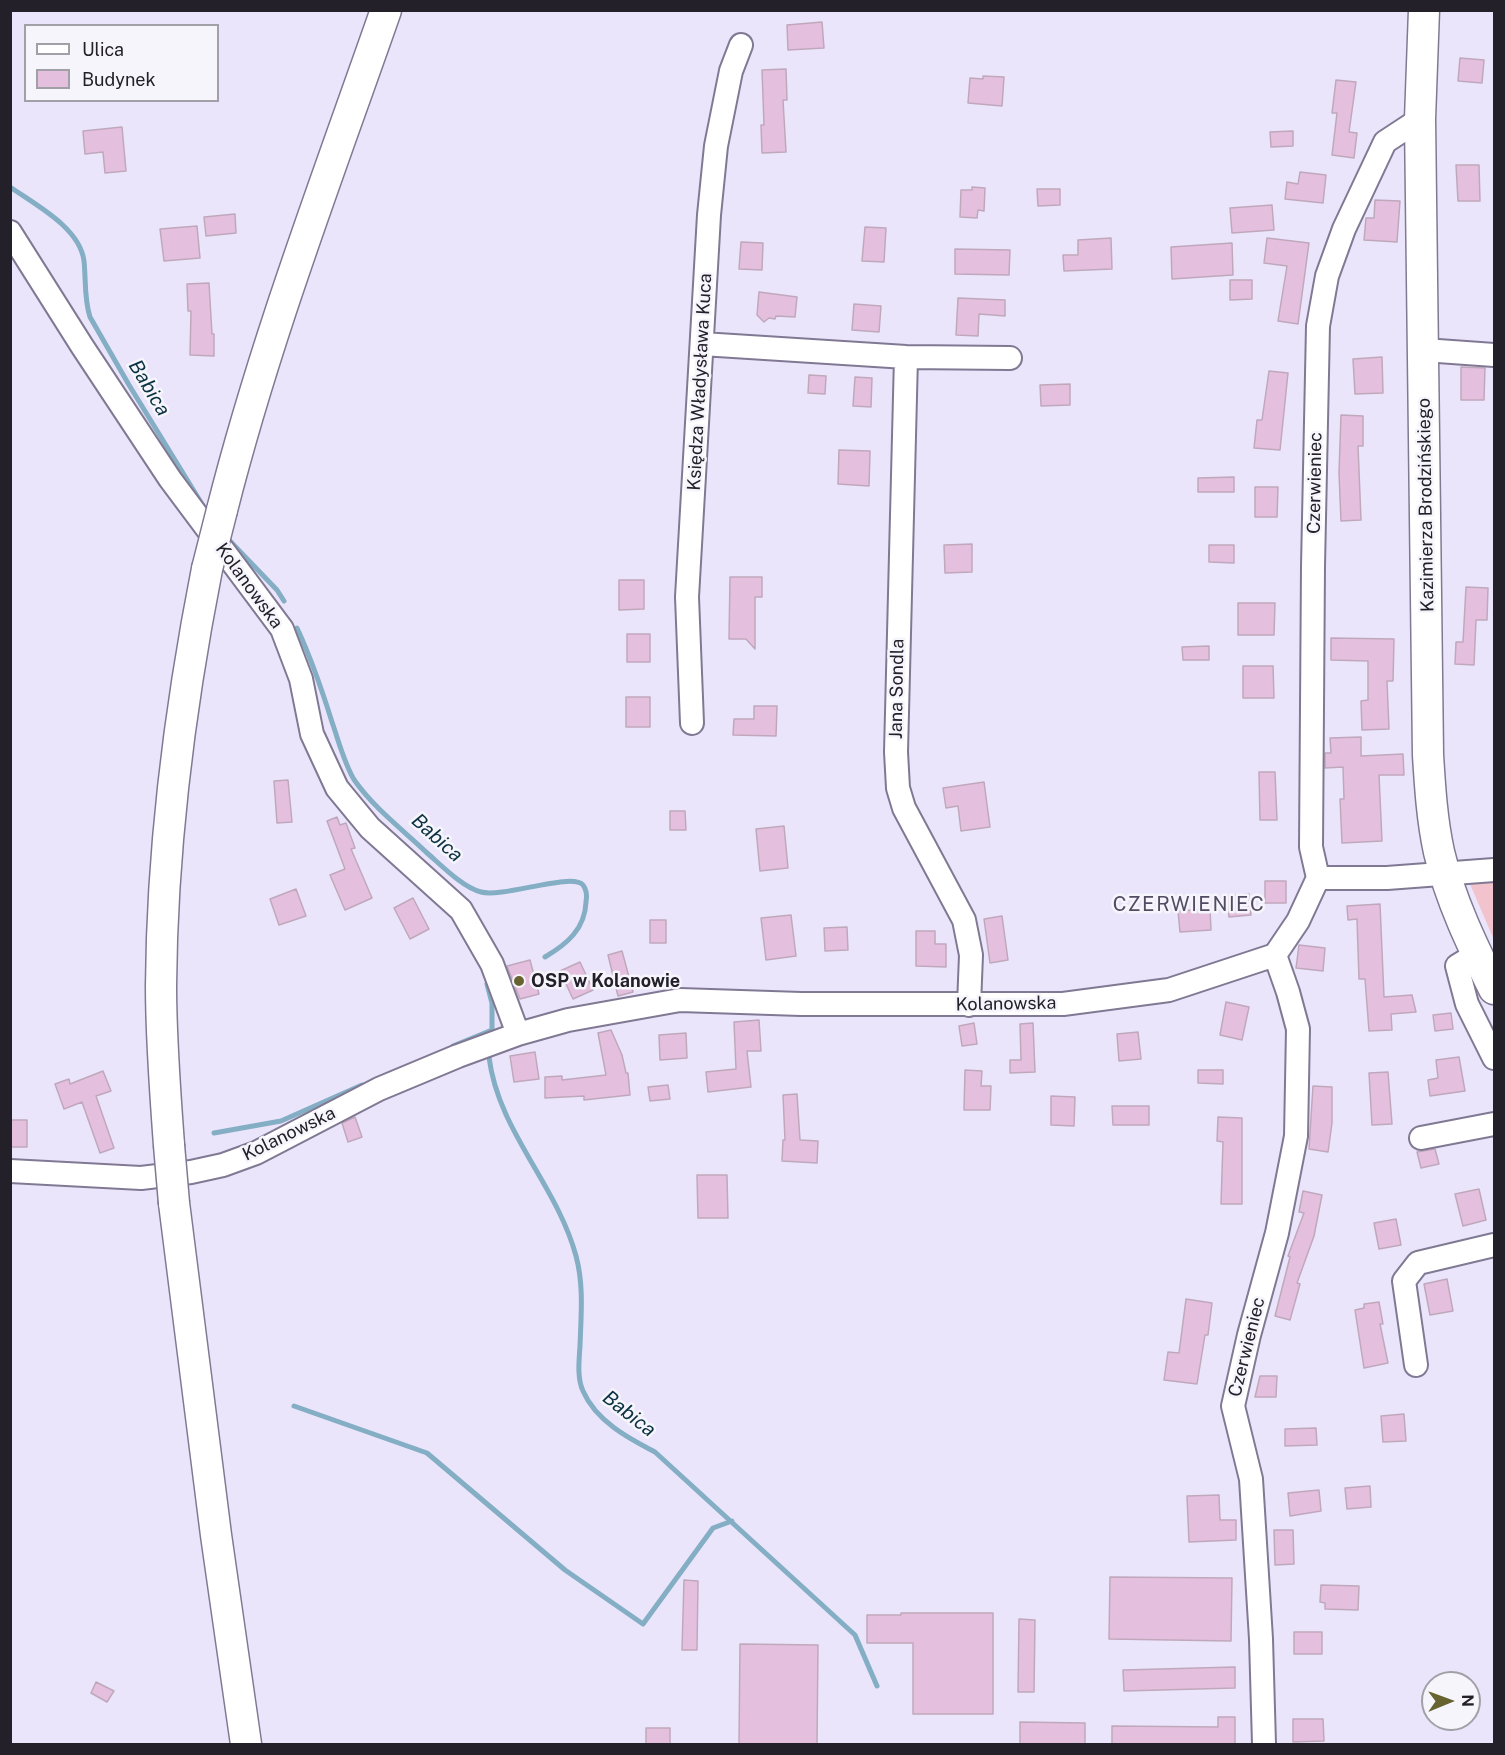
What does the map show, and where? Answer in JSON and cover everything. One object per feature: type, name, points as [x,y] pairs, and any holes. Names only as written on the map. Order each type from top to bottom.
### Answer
[{"type":"main road","points":[[246,1744],[216,1535],[174,1203],[169,1145],[161,986],[171,809],[191,651],[207,569],[242,432],[285,297],[386,10]]},
{"type":"main road","name":"Kazimierza Brodzińskiego","points":[[1424,10],[1420,119],[1428,755],[1431,802],[1439,852],[1460,915],[1494,989]]},
{"type":"street","name":"Księdza Władysława Kuca","points":[[692,723],[687,597],[709,215],[716,146],[731,72],[741,45]]},
{"type":"street","name":"Czerwieniec","points":[[1318,878],[1311,847],[1318,326],[1327,276],[1344,229],[1385,142],[1420,119]]},
{"type":"street","name":"Kolanowska","points":[[10,232],[170,479],[282,629],[301,679],[312,734],[337,788],[370,828],[461,910],[492,964],[518,1034]]},
{"type":"street","points":[[702,344],[906,357],[1010,358]]},
{"type":"street","points":[[1424,350],[1494,355]]},
{"type":"street","name":"Jana Sondla","points":[[906,357],[896,752],[898,788],[904,808],[964,920],[971,956],[969,1005]]},
{"type":"street","points":[[1275,955],[1298,921],[1318,878],[1387,878],[1494,870]]},
{"type":"street","points":[[1477,954],[1457,966],[1467,1004],[1494,1058]]},
{"type":"street","name":"Czerwieniec","points":[[1264,1744],[1261,1639],[1251,1479],[1233,1406],[1249,1335],[1277,1233],[1296,1136],[1298,1029],[1275,955]]},
{"type":"street","name":"Kolanowska","points":[[10,1171],[141,1178],[191,1172],[223,1165],[256,1153],[379,1089],[518,1034],[568,1020],[680,1000],[969,1005],[1063,1004],[1169,990],[1275,955]]},
{"type":"street","points":[[1421,1138],[1494,1124]]},
{"type":"street","points":[[1416,1365],[1404,1281],[1418,1263],[1494,1245]]},
{"type":"shaded area","points":[[1494,876],[1494,940],[1467,877]]},
{"type":"building","points":[[822,22],[824,48],[788,50],[787,25]]},
{"type":"building","points":[[1460,58],[1484,60],[1482,83],[1458,81]]},
{"type":"building","points":[[786,69],[787,100],[783,100],[786,152],[762,153],[761,125],[764,125],[762,70]]},
{"type":"building","points":[[983,76],[1004,77],[1002,106],[968,103],[970,78],[983,79]]},
{"type":"building","points":[[1336,80],[1356,82],[1349,132],[1357,133],[1354,158],[1332,155],[1337,113],[1332,113]]},
{"type":"building","points":[[122,127],[126,171],[105,173],[103,152],[85,154],[83,131]]},
{"type":"building","points":[[1293,131],[1293,146],[1271,147],[1270,132]]},
{"type":"building","points":[[1456,165],[1479,165],[1480,201],[1458,201]]},
{"type":"building","points":[[1300,172],[1326,175],[1323,203],[1285,199],[1287,182],[1298,184]]},
{"type":"building","points":[[972,187],[985,188],[984,211],[978,210],[977,218],[960,217],[961,190],[972,190]]},
{"type":"building","points":[[1037,189],[1060,189],[1060,205],[1038,206]]},
{"type":"building","points":[[1375,200],[1400,201],[1397,242],[1364,240],[1366,218],[1374,218]]},
{"type":"building","points":[[1272,205],[1274,230],[1232,233],[1230,208]]},
{"type":"building","points":[[235,214],[236,233],[206,236],[204,217]]},
{"type":"building","points":[[197,226],[200,258],[164,261],[160,229]]},
{"type":"building","points":[[865,227],[886,228],[884,262],[862,261]]},
{"type":"building","points":[[1111,238],[1112,269],[1064,271],[1063,255],[1078,255],[1078,240]]},
{"type":"building","points":[[1267,238],[1309,243],[1298,324],[1278,321],[1287,266],[1264,263]]},
{"type":"building","points":[[741,242],[763,243],[762,270],[739,269]]},
{"type":"building","points":[[1232,243],[1233,275],[1172,279],[1171,247]]},
{"type":"building","points":[[955,249],[1010,250],[1009,275],[955,274]]},
{"type":"building","points":[[1230,280],[1252,280],[1252,299],[1230,300]]},
{"type":"building","points":[[209,283],[214,356],[190,355],[191,311],[188,311],[187,284]]},
{"type":"building","points":[[759,292],[797,297],[795,317],[776,316],[775,319],[769,318],[764,322],[757,315]]},
{"type":"building","points":[[958,298],[1005,300],[1005,316],[979,314],[978,336],[956,335]]},
{"type":"building","points":[[854,304],[881,306],[879,332],[852,330]]},
{"type":"building","points":[[1382,357],[1383,393],[1355,394],[1353,359]]},
{"type":"building","points":[[1461,367],[1485,368],[1484,400],[1461,400]]},
{"type":"building","points":[[1269,371],[1288,373],[1280,450],[1254,448],[1257,420],[1262,420]]},
{"type":"building","points":[[809,375],[826,376],[825,394],[808,393]]},
{"type":"building","points":[[855,377],[872,378],[871,407],[853,406]]},
{"type":"building","points":[[1070,384],[1070,405],[1041,406],[1040,385]]},
{"type":"building","points":[[1341,415],[1363,416],[1363,446],[1358,446],[1361,520],[1341,521],[1339,473]]},
{"type":"building","points":[[839,450],[870,451],[869,486],[838,484]]},
{"type":"building","points":[[1234,477],[1234,492],[1198,492],[1198,478]]},
{"type":"building","points":[[1255,487],[1278,487],[1277,517],[1255,517]]},
{"type":"building","points":[[972,544],[972,572],[945,573],[944,545]]},
{"type":"building","points":[[1209,545],[1234,545],[1234,563],[1209,562]]},
{"type":"building","points":[[730,577],[762,577],[762,597],[755,597],[755,649],[746,639],[729,639]]},
{"type":"building","points":[[619,580],[644,580],[644,609],[619,610]]},
{"type":"building","points":[[1466,587],[1488,588],[1487,620],[1476,620],[1474,665],[1455,664],[1456,642],[1463,642]]},
{"type":"building","points":[[1238,603],[1275,603],[1274,635],[1238,635]]},
{"type":"building","points":[[627,634],[650,634],[650,662],[627,662]]},
{"type":"building","points":[[1331,638],[1394,639],[1393,681],[1387,681],[1389,729],[1362,730],[1361,701],[1368,700],[1368,661],[1331,660]]},
{"type":"building","points":[[1209,646],[1209,660],[1183,660],[1182,647]]},
{"type":"building","points":[[1243,666],[1273,666],[1274,698],[1243,698]]},
{"type":"building","points":[[626,697],[650,697],[650,727],[626,727]]},
{"type":"building","points":[[754,706],[777,706],[776,736],[733,735],[734,719],[754,719]]},
{"type":"building","points":[[1361,737],[1361,756],[1403,754],[1404,775],[1379,775],[1382,841],[1342,843],[1340,799],[1344,799],[1343,767],[1325,768],[1325,753],[1331,753],[1330,738]]},
{"type":"building","points":[[1259,772],[1275,772],[1277,820],[1260,820]]},
{"type":"building","points":[[288,780],[292,822],[277,823],[274,781]]},
{"type":"building","points":[[984,782],[990,827],[961,831],[958,806],[946,808],[943,788]]},
{"type":"building","points":[[670,811],[685,811],[686,830],[670,830]]},
{"type":"building","points":[[337,817],[340,825],[346,823],[355,848],[351,849],[372,898],[345,910],[330,875],[345,869],[327,821]]},
{"type":"building","points":[[784,826],[788,868],[760,871],[756,829]]},
{"type":"building","points":[[1265,881],[1286,881],[1286,903],[1265,903]]},
{"type":"building","points":[[296,889],[306,916],[279,925],[270,899]]},
{"type":"building","points":[[1249,894],[1251,915],[1229,917],[1227,896]]},
{"type":"building","points":[[413,898],[429,929],[410,939],[394,908]]},
{"type":"building","points":[[1380,904],[1384,997],[1412,995],[1416,1012],[1391,1014],[1392,1030],[1369,1031],[1365,979],[1359,979],[1357,919],[1348,920],[1347,906]]},
{"type":"building","points":[[1210,909],[1211,930],[1180,932],[1178,911]]},
{"type":"building","points":[[791,915],[796,956],[766,960],[761,918]]},
{"type":"building","points":[[1002,916],[1008,960],[990,963],[984,919]]},
{"type":"building","points":[[650,920],[666,920],[666,943],[650,943]]},
{"type":"building","points":[[847,927],[848,950],[825,951],[824,928]]},
{"type":"building","points":[[916,931],[935,931],[935,944],[946,944],[946,967],[916,966]]},
{"type":"building","points":[[1299,945],[1325,948],[1323,971],[1296,968]]},
{"type":"building","points":[[622,951],[633,992],[618,996],[608,955]]},
{"type":"building","name":"OSP w Kolanowie","points":[[530,960],[539,994],[520,999],[507,966]]},
{"type":"building","points":[[580,962],[593,990],[573,999],[560,971]]},
{"type":"building","points":[[1226,1002],[1249,1007],[1242,1040],[1220,1035]]},
{"type":"building","points":[[1451,1013],[1453,1029],[1435,1031],[1433,1015]]},
{"type":"building","points":[[759,1020],[761,1051],[747,1051],[751,1087],[708,1092],[706,1072],[736,1069],[734,1022]]},
{"type":"building","points":[[974,1023],[977,1044],[962,1046],[959,1026]]},
{"type":"building","points":[[1033,1023],[1035,1072],[1010,1073],[1010,1060],[1021,1060],[1020,1024]]},
{"type":"building","points":[[611,1030],[622,1055],[626,1073],[628,1073],[630,1095],[584,1100],[584,1096],[545,1098],[545,1077],[562,1076],[562,1080],[606,1075],[598,1033]]},
{"type":"building","points":[[1138,1032],[1141,1059],[1119,1061],[1117,1034]]},
{"type":"building","points":[[686,1033],[687,1058],[660,1060],[659,1035]]},
{"type":"building","points":[[535,1052],[539,1079],[514,1082],[510,1056]]},
{"type":"building","points":[[1459,1057],[1465,1091],[1430,1096],[1428,1080],[1438,1078],[1436,1060]]},
{"type":"building","points":[[965,1070],[982,1071],[981,1086],[991,1086],[990,1110],[964,1110]]},
{"type":"building","points":[[1198,1070],[1223,1070],[1223,1084],[1198,1083]]},
{"type":"building","points":[[103,1071],[111,1091],[96,1096],[114,1148],[100,1153],[82,1102],[64,1109],[55,1084],[69,1079],[70,1084]]},
{"type":"building","points":[[1388,1072],[1392,1124],[1372,1125],[1369,1073]]},
{"type":"building","points":[[668,1085],[670,1099],[650,1101],[648,1087]]},
{"type":"building","points":[[1313,1086],[1332,1087],[1332,1123],[1328,1152],[1309,1149]]},
{"type":"building","points":[[797,1094],[800,1140],[818,1141],[817,1163],[782,1161],[783,1140],[785,1140],[783,1095]]},
{"type":"building","points":[[1051,1096],[1075,1097],[1074,1126],[1051,1125]]},
{"type":"building","points":[[1112,1106],[1149,1106],[1149,1125],[1113,1125]]},
{"type":"building","points":[[355,1117],[362,1137],[348,1142],[342,1123]]},
{"type":"building","points":[[1218,1117],[1242,1118],[1242,1204],[1221,1204],[1223,1142],[1217,1141]]},
{"type":"building","points":[[10,1120],[27,1120],[27,1147],[10,1147]]},
{"type":"building","points":[[1435,1149],[1439,1164],[1421,1168],[1417,1152]]},
{"type":"building","points":[[697,1175],[727,1175],[728,1218],[698,1218]]},
{"type":"building","points":[[1479,1189],[1486,1220],[1463,1226],[1455,1194]]},
{"type":"building","points":[[1303,1191],[1322,1195],[1314,1236],[1297,1283],[1300,1284],[1290,1320],[1275,1316],[1290,1257],[1288,1256],[1304,1213],[1299,1212]]},
{"type":"building","points":[[1396,1219],[1401,1245],[1379,1249],[1374,1223]]},
{"type":"building","points":[[1447,1279],[1453,1311],[1430,1315],[1424,1284]]},
{"type":"building","points":[[1186,1299],[1212,1303],[1208,1335],[1205,1335],[1197,1384],[1164,1380],[1168,1352],[1179,1353]]},
{"type":"building","points":[[1379,1302],[1383,1324],[1380,1324],[1388,1363],[1364,1368],[1355,1310],[1364,1308],[1364,1304]]},
{"type":"building","points":[[1260,1376],[1277,1376],[1276,1397],[1255,1397]]},
{"type":"building","points":[[1404,1414],[1406,1441],[1383,1442],[1381,1416]]},
{"type":"building","points":[[1316,1428],[1317,1445],[1285,1446],[1285,1429]]},
{"type":"building","points":[[1370,1486],[1371,1507],[1347,1509],[1345,1488]]},
{"type":"building","points":[[1319,1490],[1321,1511],[1290,1516],[1288,1493]]},
{"type":"building","points":[[1219,1495],[1220,1520],[1236,1520],[1236,1540],[1189,1542],[1187,1496]]},
{"type":"building","points":[[1274,1530],[1293,1530],[1294,1564],[1275,1565]]},
{"type":"building","points":[[1110,1577],[1232,1578],[1231,1641],[1109,1639]]},
{"type":"building","points":[[684,1580],[698,1581],[697,1650],[682,1650]]},
{"type":"building","points":[[1321,1585],[1359,1586],[1358,1610],[1325,1609],[1325,1603],[1320,1602]]},
{"type":"building","points":[[901,1613],[993,1613],[993,1714],[913,1714],[913,1643],[867,1643],[867,1615],[901,1615]]},
{"type":"building","points":[[1019,1619],[1035,1620],[1034,1692],[1018,1692]]},
{"type":"building","points":[[1294,1632],[1322,1632],[1322,1654],[1294,1654]]},
{"type":"building","points":[[740,1644],[818,1645],[817,1744],[739,1744]]},
{"type":"building","points":[[1235,1667],[1235,1688],[1124,1691],[1123,1670]]},
{"type":"building","points":[[96,1682],[114,1691],[107,1702],[91,1693]]},
{"type":"building","points":[[1218,1717],[1235,1717],[1235,1744],[1112,1744],[1112,1726],[1218,1727]]},
{"type":"building","points":[[1293,1719],[1323,1719],[1324,1741],[1293,1742]]},
{"type":"building","points":[[1020,1722],[1085,1723],[1085,1744],[1020,1744]]},
{"type":"building","points":[[646,1728],[670,1728],[670,1744],[646,1744]]},
{"type":"waterway","name":"Babica","points":[[10,187],[55,218],[66,228],[81,249],[90,317],[205,509]]},
{"type":"waterway","name":"Babica","points":[[227,538],[277,590],[284,601]]},
{"type":"waterway","name":"Babica","points":[[297,628],[316,674],[351,775],[371,800],[426,852],[459,881],[481,892],[505,892],[566,881],[583,885],[586,891],[585,912],[578,928],[561,947],[545,957]]},
{"type":"waterway","name":"Babica","points":[[453,1046],[492,1030],[492,1003],[487,984]]},
{"type":"waterway","name":"Babica","points":[[489,1057],[504,1109],[515,1134],[556,1205],[576,1256],[581,1301],[579,1375],[581,1386],[589,1402],[614,1428],[655,1452],[855,1635],[877,1686]]},
{"type":"waterway","points":[[214,1133],[281,1121],[362,1085]]},
{"type":"waterway","points":[[294,1406],[427,1453],[565,1570],[643,1624],[713,1528],[732,1521]]},
{"type":"place","name":"OSP w Kolanowie","points":[[519,981]]},
{"type":"district","name":"CZERWIENIEC","points":[[1189,905]]}]
